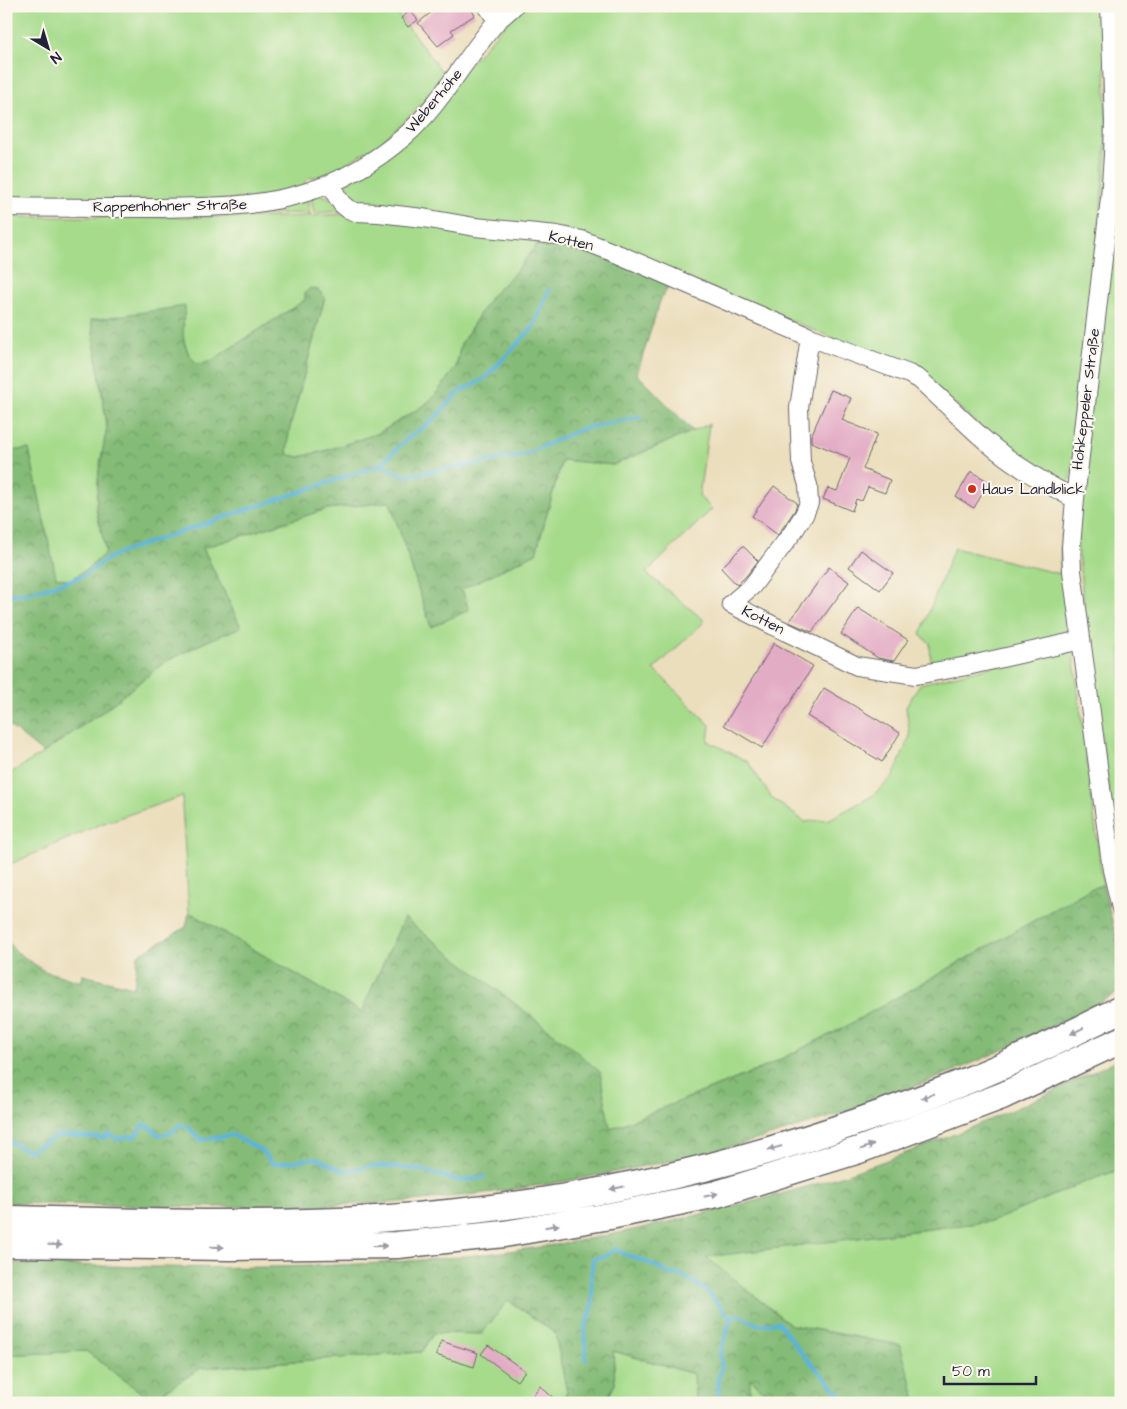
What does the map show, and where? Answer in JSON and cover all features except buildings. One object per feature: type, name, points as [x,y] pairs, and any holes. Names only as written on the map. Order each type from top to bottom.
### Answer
[{"type":"highway","points":[[6,1219],[190,1223],[322,1222],[435,1214],[499,1207],[577,1195],[709,1167],[800,1141],[871,1117],[965,1082],[1036,1051],[1121,1009]]},
{"type":"highway","points":[[6,1244],[230,1247],[397,1245],[504,1234],[610,1216],[717,1194],[859,1150],[1002,1096],[1121,1040]]},
{"type":"street","points":[[487,6],[498,21]]},
{"type":"street","name":"Weberhöhe","points":[[331,183],[381,155],[424,117],[498,21],[514,6]]},
{"type":"street","name":"Hohkeppeler Straße","points":[[1110,6],[1114,122],[1110,198],[1071,548],[1072,571],[1112,870],[1120,905]]},
{"type":"street","name":"Kotten","points":[[331,183],[342,204],[356,212],[397,215],[582,240],[810,337],[894,368],[919,379],[980,436],[1019,467],[1049,486],[1075,499]]},
{"type":"street","name":"Rappenhohner Straße","points":[[6,207],[153,208],[229,206],[255,204],[286,198],[331,183]]},
{"type":"street","name":"Kotten","points":[[810,337],[800,408],[801,462],[808,485],[809,502],[804,515],[793,532],[752,586],[731,604],[857,666],[916,675],[967,666],[1081,640]]},
{"type":"green space","points":[[6,6],[392,6],[443,73],[424,101],[380,143],[334,171],[309,178],[305,182],[305,187],[253,199],[6,201]]},
{"type":"green space","points":[[521,6],[1104,6],[1107,156],[1071,479],[1066,484],[1015,458],[923,375],[619,250],[381,209],[355,203],[345,196],[346,184],[476,57]]},
{"type":"green space","points":[[1115,6],[1121,6],[1121,862],[1119,862],[1088,643],[1077,543]]},
{"type":"green space","points":[[319,195],[329,198],[340,211],[314,213],[311,197]]},
{"type":"green space","points":[[307,198],[310,213],[203,215]]},
{"type":"green space","points":[[347,214],[538,238],[536,246],[513,275],[491,296],[461,344],[456,367],[433,398],[379,433],[328,450],[299,457],[287,455],[289,431],[325,297],[305,300],[211,361],[197,364],[190,357],[182,336],[185,307],[91,320],[107,427],[99,471],[96,508],[106,553],[89,568],[70,580],[56,578],[29,450],[6,451],[6,217],[285,217]]},
{"type":"green space","points":[[538,238],[576,245],[665,279],[669,286],[660,301],[637,374],[693,431],[613,465],[562,460],[536,553],[462,589],[469,610],[431,627],[390,502],[327,509],[203,548],[241,627],[207,641],[165,662],[102,712],[43,753],[6,723],[6,451],[29,449],[56,577],[70,580],[89,568],[106,552],[96,508],[99,471],[107,427],[91,320],[185,306],[183,337],[187,351],[197,364],[211,361],[305,300],[305,293],[310,288],[318,290],[325,297],[289,431],[287,454],[299,457],[328,450],[379,433],[433,398],[456,367],[461,344],[491,296],[513,275],[536,246]]},
{"type":"green space","points":[[709,424],[699,496],[712,509],[646,573],[705,621],[654,669],[710,725],[708,741],[748,762],[772,798],[805,822],[830,819],[872,796],[893,777],[910,736],[906,707],[920,684],[1067,648],[1073,652],[1103,885],[1090,889],[841,1029],[763,1068],[610,1129],[405,918],[361,1012],[189,912],[183,796],[101,824],[6,866],[6,776],[102,712],[165,662],[207,641],[241,627],[203,548],[327,509],[390,501],[431,627],[462,589],[536,553],[562,460],[613,465]]},
{"type":"green space","points":[[1066,513],[1073,629],[1071,632],[1069,631],[1020,649],[931,664],[930,643],[920,635],[954,548],[1060,574],[1061,541]]},
{"type":"green space","points":[[1103,885],[1121,958],[1121,991],[1070,1018],[966,1066],[860,1107],[751,1141],[696,1156],[554,1183],[404,1202],[223,1207],[6,1203],[6,940],[17,952],[44,971],[82,982],[82,975],[134,987],[138,955],[186,927],[189,912],[361,1012],[404,918],[571,1047],[600,1072],[610,1129],[763,1068],[841,1029],[1090,889]]},
{"type":"green space","points":[[1121,1058],[1121,1169],[1085,1182],[993,1221],[706,1257],[791,1325],[900,1345],[917,1403],[777,1403],[750,1378],[750,1403],[695,1403],[694,1374],[613,1351],[615,1384],[605,1403],[563,1403],[567,1392],[555,1333],[508,1300],[482,1334],[434,1333],[421,1352],[201,1368],[151,1400],[86,1351],[6,1355],[6,1263],[130,1267],[316,1266],[440,1258],[528,1249],[579,1241],[744,1204],[856,1171],[990,1119],[1056,1090]]},
{"type":"green space","points":[[1121,1169],[1121,1403],[917,1403],[899,1345],[791,1325],[705,1257],[993,1221],[1085,1182]]},
{"type":"green space","points":[[508,1300],[555,1333],[567,1392],[563,1403],[6,1403],[6,1355],[86,1351],[151,1400],[201,1368],[421,1352],[434,1333],[482,1334]]},
{"type":"green space","points":[[613,1351],[695,1374],[695,1403],[605,1403],[615,1384]]},
{"type":"green space","points":[[749,1377],[777,1403],[750,1403]]},
{"type":"waterway","points":[[380,465],[408,438],[433,420],[459,392],[484,379],[534,326],[549,290]]},
{"type":"waterway","points":[[6,597],[12,594],[29,593],[83,576],[105,560],[124,551],[380,465],[404,476],[524,455],[581,429],[640,417]]},
{"type":"waterway","points":[[6,1140],[29,1151],[59,1135],[104,1138],[109,1134],[119,1140],[128,1136],[135,1137],[143,1125],[149,1126],[158,1135],[171,1133],[179,1125],[188,1127],[201,1140],[233,1135],[261,1150],[273,1164],[317,1158],[344,1171],[373,1166],[389,1166],[421,1170],[460,1181],[484,1177]]},
{"type":"waterway","points":[[586,1360],[585,1327],[593,1301],[591,1276],[593,1259],[606,1256],[615,1249],[654,1265],[667,1273],[683,1276],[707,1291],[731,1319],[738,1315],[759,1325],[778,1322],[799,1350],[840,1394],[842,1403]]},
{"type":"waterway","points":[[719,1403],[718,1379],[722,1368],[720,1354],[731,1319]]},
{"type":"place","name":"Haus Landblick","points":[[972,489]]}]
